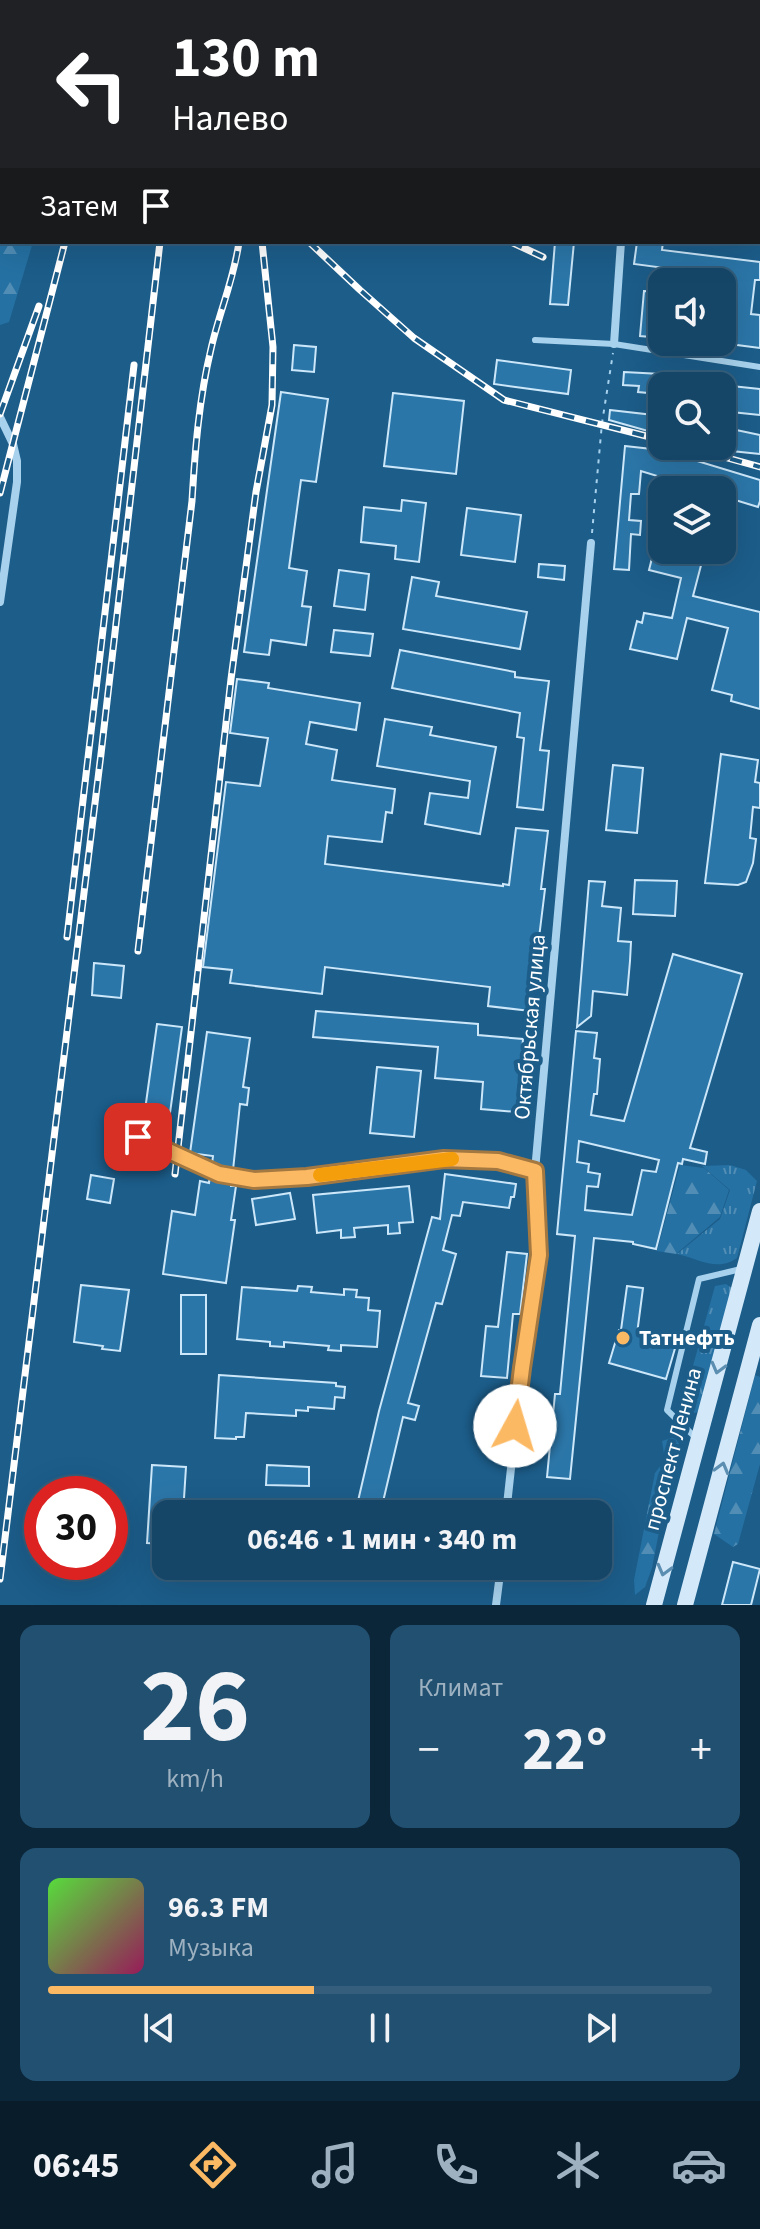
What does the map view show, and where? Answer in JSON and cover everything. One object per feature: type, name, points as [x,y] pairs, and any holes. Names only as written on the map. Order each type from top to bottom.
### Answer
[{"type":"main road","name":"проспект Ленина","points":[[654,1605],[760,1211]]},
{"type":"main road","points":[[685,1605],[754,1369],[760,1325]]},
{"type":"street","points":[[614,344],[621,244]]},
{"type":"street","points":[[0,417],[13,444],[17,482],[0,602]]},
{"type":"street","name":"Октябрьская улица","points":[[508,1500],[522,1368],[539,1255],[535,1171],[591,543]]},
{"type":"street","points":[[496,1605],[499,1580]]},
{"type":"lane","points":[[535,340],[614,344],[760,367]]},
{"type":"lane","points":[[138,1137],[219,1174],[254,1180],[307,1177],[444,1159],[498,1161],[535,1171]]},
{"type":"lane","points":[[698,1440],[667,1410],[699,1279],[745,1268]]},
{"type":"path","points":[[591,543],[602,423],[614,344]]},
{"type":"green space","points":[[0,244],[32,244],[9,322],[0,325]]},
{"type":"green space","points":[[680,1165],[704,1168],[729,1190],[720,1217],[676,1254],[657,1251]]},
{"type":"green space","points":[[730,1165],[746,1170],[757,1181],[737,1258],[715,1264],[677,1254],[720,1219],[730,1190],[702,1166]]},
{"type":"green space","points":[[726,1284],[733,1289],[702,1409],[695,1413],[686,1410],[683,1402],[715,1286]]},
{"type":"green space","points":[[755,1375],[760,1377],[760,1464],[738,1544],[733,1547],[714,1534]]},
{"type":"green space","points":[[677,1436],[681,1452],[662,1516],[652,1568],[645,1587],[635,1595],[634,1580],[655,1473],[665,1460],[662,1441]]},
{"type":"building","points":[[555,244],[574,244],[568,305],[550,304]]},
{"type":"building","points":[[637,244],[663,244],[662,250],[760,262],[760,280],[755,280],[751,314],[760,315],[760,348],[736,345],[736,268],[664,268],[634,264]]},
{"type":"building","points":[[644,291],[648,291],[648,337],[640,336]]},
{"type":"building","points":[[294,345],[316,347],[314,372],[292,370]]},
{"type":"building","points":[[497,360],[571,370],[568,394],[494,384]]},
{"type":"building","points":[[624,372],[648,373],[648,393],[638,392],[639,386],[623,385]]},
{"type":"building","points":[[736,386],[760,389],[760,415],[736,412]]},
{"type":"building","points":[[281,392],[328,399],[316,482],[301,480],[289,568],[307,571],[302,606],[311,607],[306,645],[271,640],[269,655],[244,652]]},
{"type":"building","points":[[393,393],[464,401],[456,474],[384,466]]},
{"type":"building","points":[[610,410],[648,414],[648,431],[609,420]]},
{"type":"building","points":[[736,430],[760,435],[760,454],[736,451]]},
{"type":"building","points":[[625,446],[648,449],[648,460],[694,460],[760,480],[758,507],[736,500],[736,476],[657,476],[641,471],[639,494],[631,494],[629,520],[641,521],[640,535],[631,534],[629,570],[614,569]]},
{"type":"building","points":[[402,500],[426,503],[419,562],[395,559],[396,546],[361,542],[364,507],[401,511]]},
{"type":"building","points":[[467,508],[521,515],[515,562],[461,555]]},
{"type":"building","points":[[539,564],[565,566],[564,580],[538,577]]},
{"type":"building","points":[[650,564],[701,564],[693,596],[760,612],[760,709],[731,701],[732,695],[712,690],[728,628],[687,618],[677,659],[630,649],[637,621],[642,623],[644,613],[672,618],[681,578],[649,570]]},
{"type":"building","points":[[339,570],[369,574],[365,610],[334,606]]},
{"type":"building","points":[[412,577],[439,582],[436,596],[527,612],[520,649],[403,629]]},
{"type":"building","points":[[334,630],[373,634],[370,656],[331,652]]},
{"type":"building","points":[[400,650],[515,672],[515,677],[549,681],[540,750],[549,751],[543,810],[517,807],[524,738],[517,737],[520,713],[392,688]]},
{"type":"building","points":[[237,679],[269,683],[268,688],[360,703],[356,730],[310,722],[306,744],[337,750],[332,780],[395,789],[392,813],[386,812],[382,842],[328,836],[325,864],[503,886],[509,885],[516,828],[548,831],[541,889],[545,889],[530,1011],[488,1006],[490,987],[325,967],[322,994],[230,983],[232,970],[203,967],[226,782],[260,786],[268,738],[230,733]]},
{"type":"building","points":[[385,719],[432,727],[430,735],[496,747],[480,834],[425,824],[430,793],[468,798],[470,781],[377,766]]},
{"type":"building","points":[[721,754],[758,760],[755,782],[760,783],[760,808],[753,807],[750,838],[756,839],[753,863],[746,882],[738,885],[705,883]]},
{"type":"building","points":[[613,765],[643,768],[637,833],[606,830]]},
{"type":"building","points":[[635,880],[677,881],[675,916],[633,914]]},
{"type":"building","points":[[589,881],[605,882],[602,906],[621,908],[618,941],[631,942],[630,961],[627,995],[593,991],[591,1016],[577,1027]]},
{"type":"building","points":[[673,954],[742,974],[690,1148],[707,1152],[705,1164],[683,1159],[682,1164],[678,1163],[656,1249],[633,1242],[594,1238],[570,1479],[547,1477],[555,1394],[560,1394],[575,1236],[557,1234],[576,1031],[597,1033],[594,1058],[600,1059],[597,1094],[594,1094],[591,1115],[624,1121]],"holes":[[[579,1141],[659,1160],[656,1172],[642,1170],[632,1215],[585,1210],[587,1186],[598,1187],[600,1174],[588,1172],[589,1164],[577,1162]]]},
{"type":"building","points":[[94,963],[124,966],[121,998],[92,995]]},
{"type":"building","points":[[316,1011],[478,1024],[478,1035],[523,1039],[517,1112],[481,1109],[483,1082],[435,1078],[438,1047],[313,1037]]},
{"type":"building","points":[[157,1024],[182,1027],[170,1113],[145,1110]]},
{"type":"building","points":[[207,1032],[250,1038],[243,1087],[249,1088],[247,1105],[240,1104],[233,1170],[212,1164],[213,1156],[190,1153]]},
{"type":"building","points":[[377,1067],[421,1071],[414,1137],[370,1133]]},
{"type":"building","points":[[445,1174],[516,1184],[509,1208],[463,1202],[460,1216],[452,1215],[443,1250],[456,1254],[442,1304],[436,1303],[408,1403],[419,1406],[415,1420],[403,1417],[383,1500],[358,1500],[432,1217],[440,1219]]},
{"type":"building","points":[[91,1175],[114,1179],[110,1203],[87,1199]]},
{"type":"building","points":[[210,1176],[236,1186],[231,1220],[235,1220],[226,1283],[163,1274],[172,1211],[195,1215],[200,1181],[209,1183]]},
{"type":"building","points":[[409,1186],[413,1222],[399,1223],[400,1233],[388,1234],[388,1225],[354,1228],[355,1237],[341,1238],[341,1230],[317,1233],[313,1195]]},
{"type":"building","points":[[290,1193],[295,1219],[256,1225],[252,1199]]},
{"type":"building","points":[[507,1252],[527,1254],[520,1314],[513,1314],[507,1378],[481,1376],[486,1326],[498,1327]]},
{"type":"building","points":[[81,1285],[129,1290],[120,1351],[74,1342]]},
{"type":"building","points":[[298,1286],[312,1287],[311,1292],[344,1295],[344,1289],[357,1290],[356,1297],[369,1298],[368,1310],[380,1311],[377,1347],[341,1345],[341,1351],[328,1350],[329,1346],[284,1342],[284,1347],[270,1346],[270,1342],[237,1339],[242,1287],[297,1291]]},
{"type":"building","points":[[627,1286],[643,1288],[637,1334],[676,1345],[666,1379],[609,1363],[621,1330]]},
{"type":"building","points":[[181,1295],[206,1295],[206,1354],[181,1354]]},
{"type":"building","points":[[219,1375],[336,1383],[336,1386],[345,1387],[344,1398],[335,1397],[334,1409],[308,1407],[308,1411],[296,1410],[296,1416],[246,1413],[244,1437],[215,1438]]},
{"type":"building","points":[[152,1465],[186,1467],[184,1500],[152,1500],[152,1543],[147,1543]]},
{"type":"building","points":[[267,1465],[309,1467],[309,1486],[266,1485]]},
{"type":"building","points":[[733,1562],[760,1569],[751,1605],[722,1605]]},
{"type":"railway","points":[[0,493],[64,244]]},
{"type":"railway","points":[[0,1579],[160,244]]},
{"type":"railway","points":[[138,951],[201,406],[211,349],[239,244]]},
{"type":"railway","points":[[175,1174],[231,679],[256,492],[272,405],[273,347],[262,244]]},
{"type":"railway","points":[[311,244],[414,338],[504,400],[648,436]]},
{"type":"railway","points":[[515,244],[543,257]]},
{"type":"railway","points":[[0,414],[39,306]]},
{"type":"railway","points":[[67,937],[134,365]]},
{"type":"railway","points":[[735,460],[760,467]]},
{"type":"slow traffic","points":[[320,1175],[452,1159]]},
{"type":"place","name":"Татнефть","points":[[623,1338]]},
{"type":"route","points":[[138,1137],[219,1174],[254,1180],[307,1177],[444,1159],[498,1161],[535,1171],[539,1255],[515,1426]]}]
